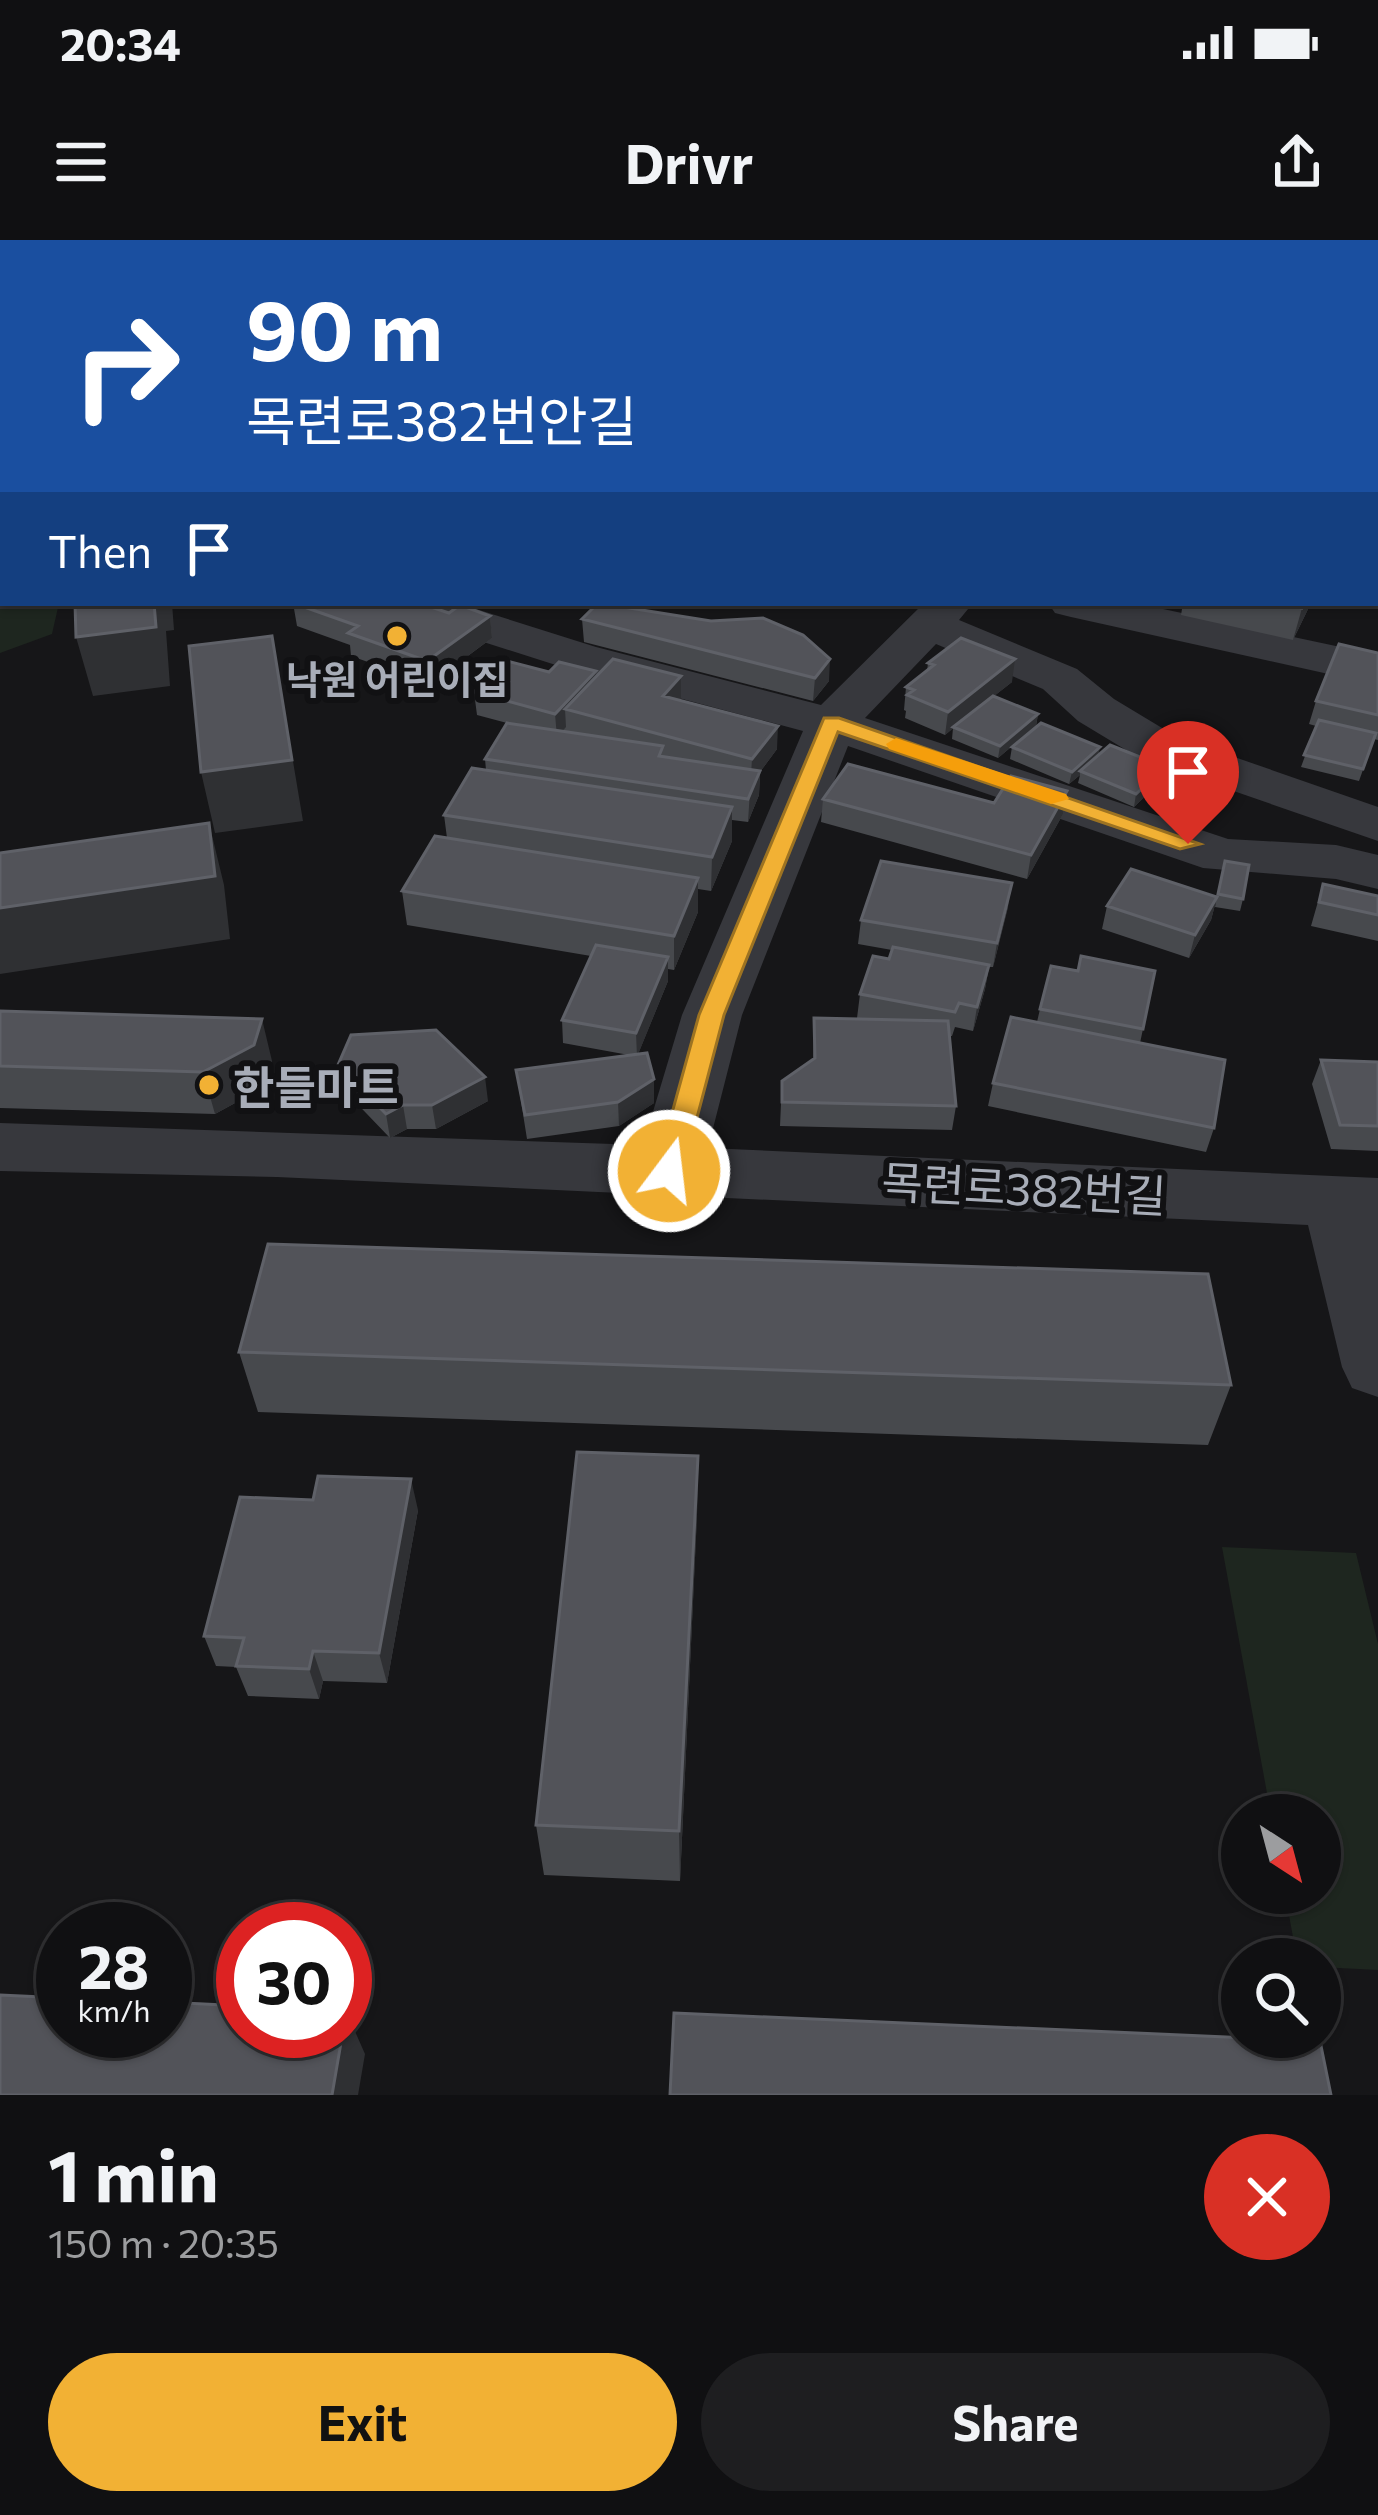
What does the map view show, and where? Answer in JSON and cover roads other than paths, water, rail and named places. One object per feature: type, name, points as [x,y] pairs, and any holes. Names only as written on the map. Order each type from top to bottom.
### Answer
[{"type":"street","points":[[418,606],[579,657],[832,723],[1222,856],[1321,861],[1378,872]]},
{"type":"street","points":[[1085,606],[1378,670]]},
{"type":"street","points":[[669,1171],[712,1015],[832,723],[941,614],[1060,679],[1096,710],[1159,748],[1378,825]]},
{"type":"street","name":"목련로382번길","points":[[0,1147],[1357,1202]]},
{"type":"street","points":[[1357,1202],[1378,1367]]},
{"type":"place","name":"낙원 어린이집","points":[[397,636]]},
{"type":"place","name":"한들마트","points":[[209,1085]]}]
